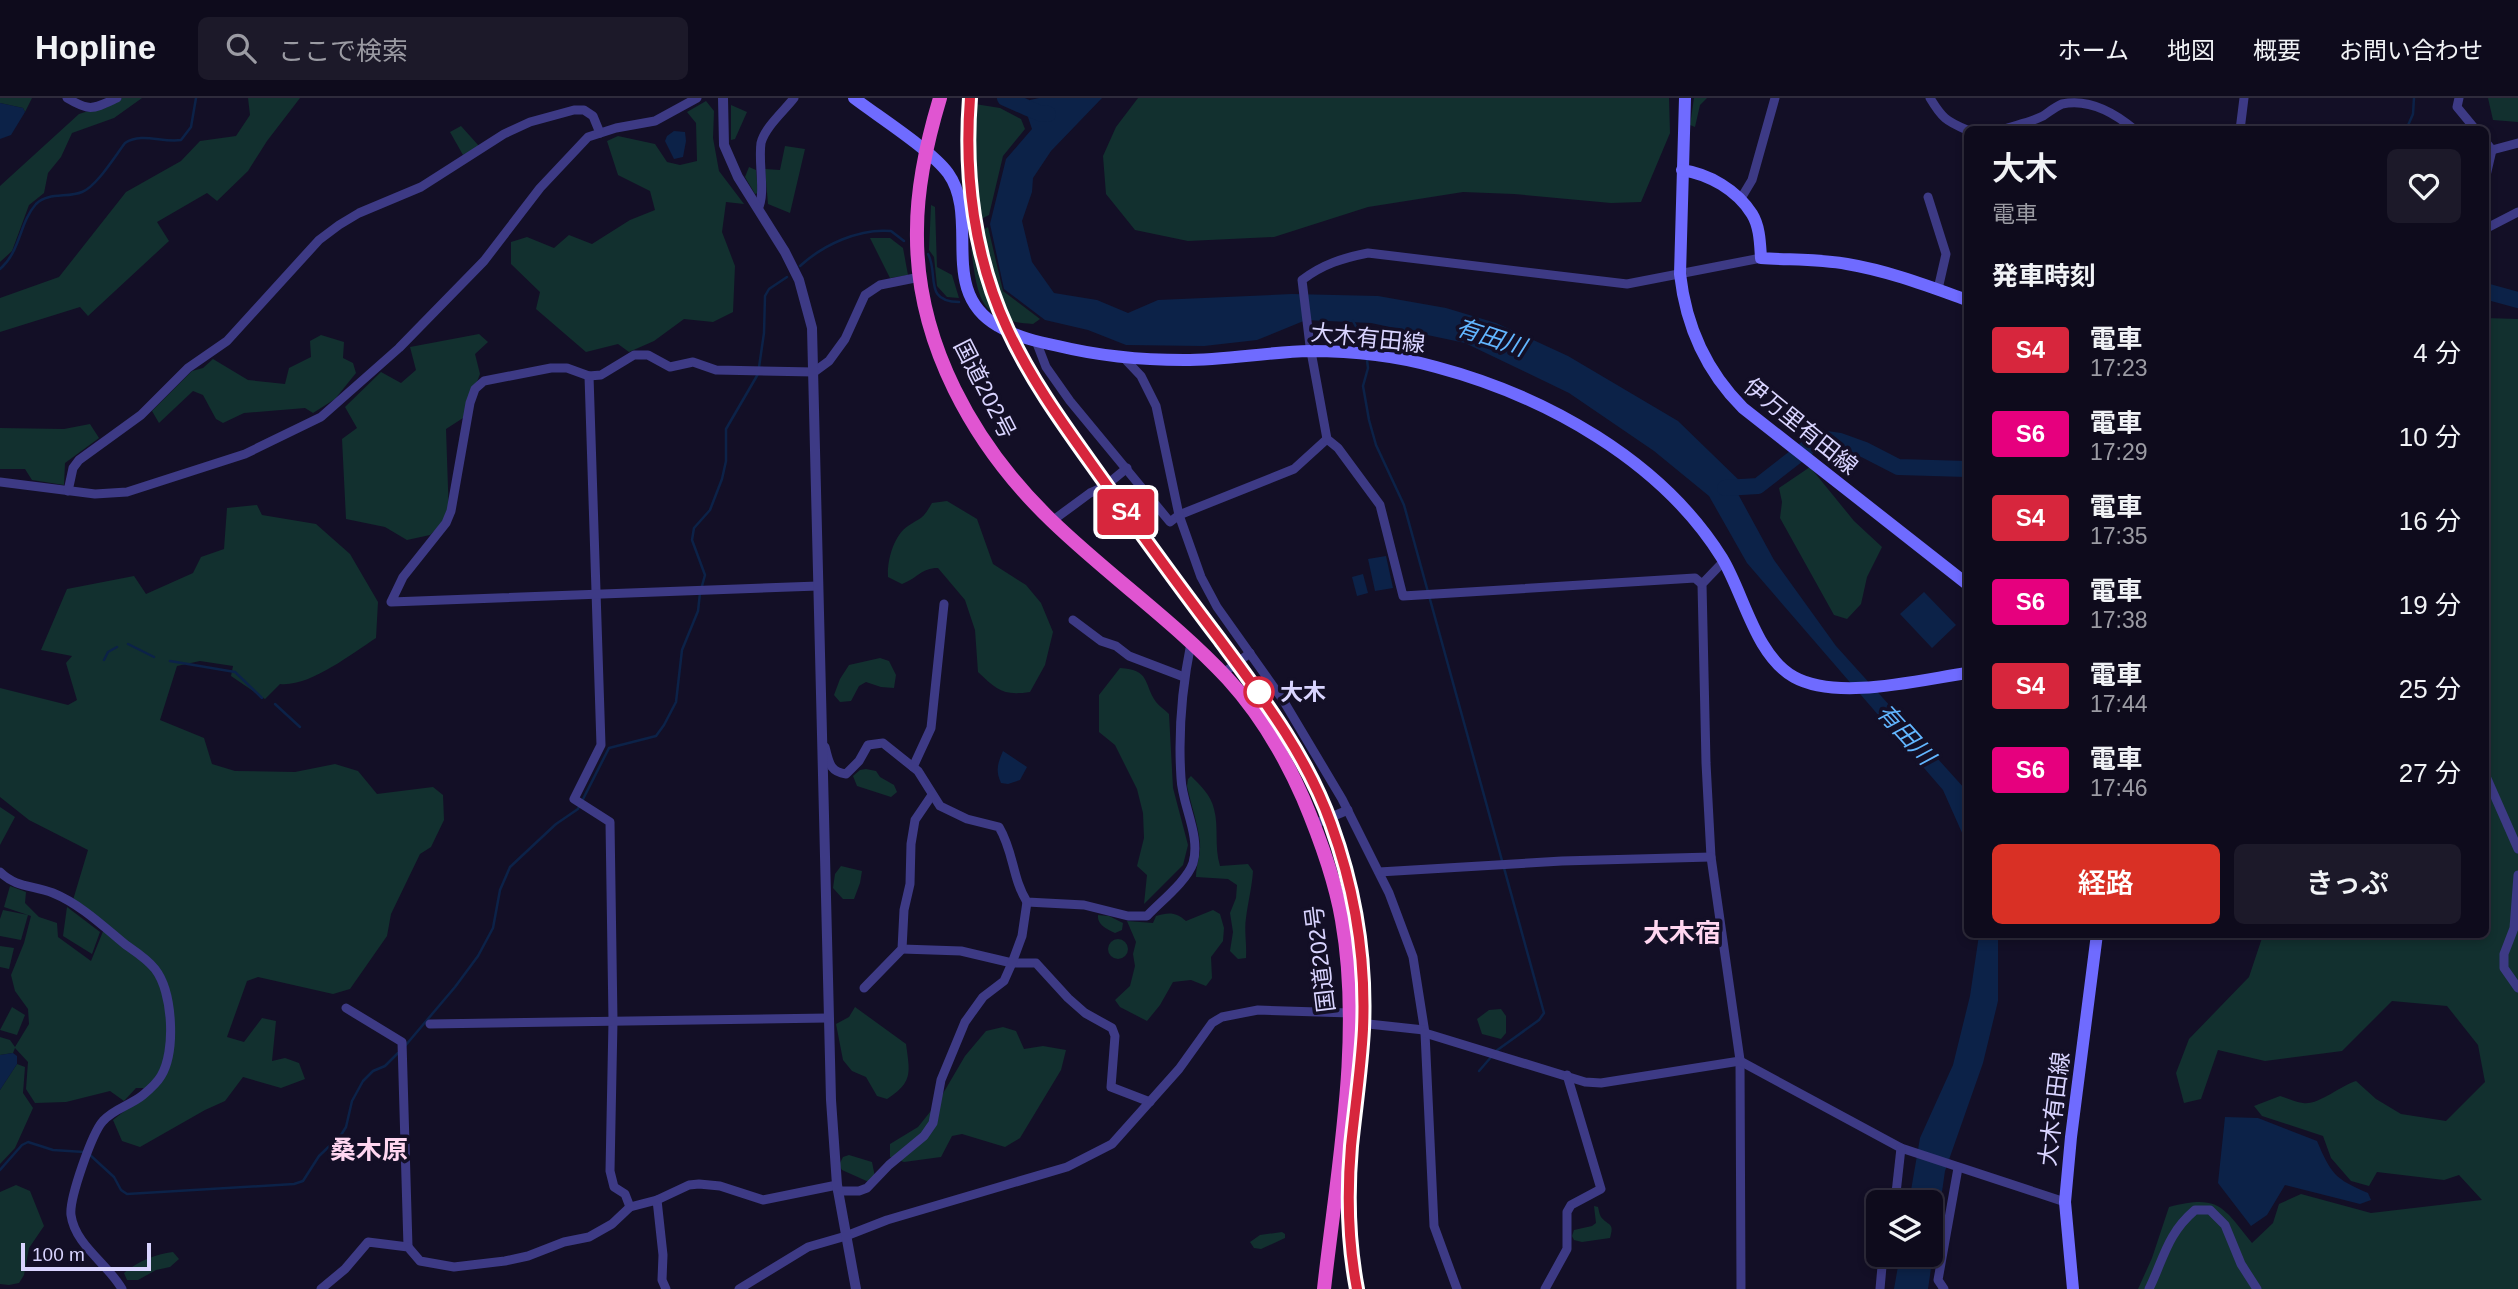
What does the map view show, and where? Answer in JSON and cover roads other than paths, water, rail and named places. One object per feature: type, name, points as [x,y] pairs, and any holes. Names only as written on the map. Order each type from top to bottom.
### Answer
[{"type":"highway","name":"国道202号","points":[[940,98],[926,153],[918,209],[916,233],[920,277],[923,302],[940,355],[971,421],[993,455],[1052,522],[1191,643],[1251,708],[1303,798],[1328,867],[1342,920],[1350,1018],[1349,1069],[1324,1289]]},
{"type":"main road","name":"大木有田線","points":[[854,98],[947,172],[957,191],[962,232],[962,272],[970,296],[981,313],[998,326],[1036,341],[1086,353],[1123,357],[1184,360],[1311,345],[1433,366],[1499,386],[1589,433],[1653,476],[1684,506],[1724,561],[1763,643],[1778,664],[1794,677],[1839,690],[1964,673]]},
{"type":"main road","name":"伊万里有田線","points":[[1685,98],[1680,274],[1683,298],[1694,336],[1713,373],[1743,408],[1964,582]]},
{"type":"main road","points":[[1682,170],[1712,178],[1740,200],[1752,214],[1759,233],[1761,258],[1808,259],[1847,264],[1892,274],[1964,299]]},
{"type":"main road","name":"大木有田線","points":[[2073,1289],[2065,1202],[2096,938]]},
{"type":"street","points":[[66,98],[85,109],[94,109],[117,98]]},
{"type":"street","points":[[0,482],[111,494],[145,487],[245,454],[321,416],[408,339],[498,245],[540,188],[588,137],[654,121],[697,98]]},
{"type":"street","points":[[723,98],[724,145],[738,177],[799,279],[812,328],[828,1018],[837,1188],[856,1289]]},
{"type":"street","points":[[758,209],[763,200],[760,185],[761,144],[764,136],[794,98]]},
{"type":"street","points":[[1740,200],[1752,180],[1775,98]]},
{"type":"street","points":[[1930,98],[1941,116],[1949,123],[1964,129]]},
{"type":"street","points":[[2240,126],[2244,98]]},
{"type":"street","points":[[2459,98],[2457,107],[2473,126]]},
{"type":"street","points":[[2016,126],[2073,100],[2094,101],[2130,126]]},
{"type":"street","points":[[68,491],[73,468],[79,460],[141,415],[188,368],[228,341],[319,240],[339,225],[421,187],[504,134],[530,122],[574,110],[584,110],[593,116],[600,132]]},
{"type":"street","points":[[2492,150],[2518,143]]},
{"type":"street","points":[[2489,146],[2492,150]]},
{"type":"street","points":[[2489,163],[2492,150]]},
{"type":"street","points":[[1928,197],[1946,254],[1938,289]]},
{"type":"street","points":[[2489,227],[2518,212]]},
{"type":"street","points":[[1702,583],[1695,578],[1403,596],[1380,505],[1338,448],[1327,439],[1302,280],[1316,269],[1342,258],[1368,253],[1627,284],[1761,258]]},
{"type":"street","points":[[818,586],[391,602],[403,577],[446,523],[451,511],[470,403],[475,389],[484,381],[551,368],[567,368],[589,376],[601,375],[634,355],[648,355],[670,368],[694,362],[716,370],[814,372],[829,361],[845,339],[864,295],[880,285],[920,277]]},
{"type":"street","points":[[1036,341],[1046,367],[1074,407],[1170,523],[1179,515],[1294,469],[1327,439]]},
{"type":"street","points":[[1123,357],[1141,376],[1156,405],[1179,515],[1201,577],[1217,607],[1283,700],[1348,810],[1379,872],[1413,957],[1425,1031],[1434,1226],[1457,1289]]},
{"type":"street","points":[[589,376],[601,745],[574,799],[610,822],[613,1021],[610,1171],[614,1187],[625,1194],[630,1207]]},
{"type":"street","points":[[1052,522],[1127,468]]},
{"type":"street","points":[[1724,561],[1702,583],[1706,763],[1711,857],[1740,1061],[1741,1289]]},
{"type":"street","points":[[913,767],[931,728],[944,604]]},
{"type":"street","points":[[1073,620],[1101,641],[1116,646],[1129,656],[1184,677]]},
{"type":"street","points":[[1027,902],[1084,905],[1128,916],[1147,916],[1188,873],[1194,858],[1194,834],[1181,780],[1181,695],[1191,643]]},
{"type":"street","points":[[1222,674],[1250,653]]},
{"type":"street","points":[[321,1289],[345,1269],[368,1242],[408,1248],[420,1261],[454,1267],[528,1256],[564,1242],[589,1237],[612,1224],[630,1207],[657,1200],[689,1185],[720,1186],[763,1200],[837,1188],[859,1191],[867,1188],[889,1165],[925,1136],[933,1122],[941,1080],[965,1022],[983,998],[1004,981],[1012,963],[1022,936],[1027,902],[1018,888],[1008,842],[999,827],[949,812],[940,806],[913,767],[883,743],[869,745],[859,761],[846,774],[836,772],[830,767],[821,730]]},
{"type":"street","points":[[2489,783],[2518,849]]},
{"type":"street","points":[[864,988],[902,948],[915,820],[932,795]]},
{"type":"street","points":[[1312,825],[1348,810]]},
{"type":"street","points":[[1379,872],[1562,861],[1711,857]]},
{"type":"street","points":[[0,872],[18,885],[40,888],[72,902],[144,958],[155,969],[163,984],[169,1006],[170,1030],[168,1058],[161,1077],[142,1096],[105,1118],[96,1129],[71,1206],[71,1218],[82,1239],[122,1289]]},
{"type":"street","points":[[2518,875],[2514,928],[2504,954],[2504,968],[2518,988]]},
{"type":"street","points":[[902,948],[961,951],[1012,963],[1035,963],[1085,1013],[1112,1028],[1115,1036],[1111,1087],[1143,1097],[1150,1102]]},
{"type":"street","points":[[346,1008],[402,1042],[408,1248]]},
{"type":"street","points":[[739,1289],[808,1247],[887,1220],[1067,1167],[1112,1144],[1179,1069],[1212,1023],[1222,1017],[1258,1010],[1350,1018],[1425,1031],[1490,1054],[1585,1082],[1601,1083],[1740,1061],[1903,1149],[2065,1202]]},
{"type":"street","points":[[430,1024],[828,1018]]},
{"type":"street","points":[[1545,1289],[1567,1249],[1567,1212],[1571,1205],[1601,1189],[1567,1075]]},
{"type":"street","points":[[1897,1190],[1903,1149]]},
{"type":"street","points":[[1944,1289],[1938,1280],[1958,1168]]},
{"type":"street","points":[[657,1200],[661,1222],[662,1280],[666,1289]]},
{"type":"street","points":[[2149,1289],[2180,1223],[2195,1210],[2210,1210],[2225,1225],[2236,1253],[2257,1289]]},
{"type":"street","points":[[1880,1289],[1882,1267]]},
{"type":"water","name":"有田川","points":[[1102,98],[1051,151],[1033,178],[1032,192],[1022,221],[1032,262],[1054,293],[1097,300],[1128,313],[1158,300],[1292,294],[1378,296],[1446,308],[1496,323],[1568,356],[1678,421],[1745,486],[1738,494],[1774,560],[1836,646],[1964,788],[1964,840],[1943,790],[1747,563],[1709,496],[1654,451],[1569,393],[1465,343],[1371,323],[1306,320],[1257,340],[1204,346],[1126,345],[1088,330],[1045,320],[1004,289],[990,224],[1006,159],[1032,129],[1027,114],[1030,100]]},
{"type":"water","points":[[0,103],[23,108],[25,112],[11,135],[0,139]]},
{"type":"water","points":[[674,131],[685,132],[686,141],[683,157],[674,159],[665,141]]},
{"type":"water","points":[[1386,556],[1393,588],[1375,591],[1368,559]]},
{"type":"water","points":[[1363,574],[1368,593],[1357,596],[1352,577]]},
{"type":"water","points":[[1924,592],[1956,625],[1932,648],[1900,614]]},
{"type":"water","points":[[1003,751],[1027,767],[1020,780],[1001,783],[998,767]]},
{"type":"water","points":[[1979,938],[1998,938],[1998,1001],[1983,1063],[1945,1171],[1942,1190],[1911,1190],[1920,1138],[1953,1065],[1970,996]]},
{"type":"water","points":[[13,1053],[17,1056],[17,1064],[0,1090],[0,1055]]},
{"type":"water","points":[[2225,1117],[2258,1118],[2317,1141],[2335,1174],[2348,1184],[2368,1193],[2371,1200],[2360,1204],[2285,1185],[2267,1215],[2251,1226],[2218,1183]]},
{"type":"water","points":[[1898,1267],[1931,1267],[1928,1289],[1894,1289]]},
{"type":"waterway","points":[[0,269],[12,254],[36,204],[46,198],[76,194],[88,189],[125,143],[138,138],[181,140],[191,127],[196,98]]},
{"type":"waterway","points":[[1005,98],[1039,113],[1048,114]]},
{"type":"waterway","points":[[2408,126],[2413,114],[2414,98]]},
{"type":"waterway","points":[[800,266],[819,251],[854,235],[891,231],[904,241]]},
{"type":"waterway","points":[[928,254],[936,292],[948,301],[959,302]]},
{"type":"waterway","points":[[702,586],[705,575],[692,540],[694,528],[710,510],[722,479],[726,461],[726,429],[758,374],[764,333],[765,296],[769,289],[787,277]]},
{"type":"waterway","points":[[2489,292],[2518,300]]},
{"type":"waterway","points":[[1353,321],[1365,350]]},
{"type":"waterway","points":[[1367,360],[1368,368],[1363,386],[1369,420],[1376,445],[1404,505],[1544,1013],[1539,1020],[1496,1051]]},
{"type":"waterway","points":[[1725,488],[1758,486],[1812,444],[1826,439],[1865,450],[1898,467],[1964,469]]},
{"type":"waterway","points":[[405,1046],[478,956],[493,928],[500,890],[510,867],[556,824],[578,809],[609,748],[656,736],[664,725],[676,702],[682,650],[698,611],[700,593]]},
{"type":"waterway","points":[[128,644],[154,657]]},
{"type":"waterway","points":[[104,660],[108,652],[117,647]]},
{"type":"waterway","points":[[170,661],[235,672],[262,698]]},
{"type":"waterway","points":[[275,704],[300,727]]},
{"type":"waterway","points":[[90,1155],[114,1177],[121,1190],[127,1194],[294,1184],[303,1181],[319,1156],[341,1135],[346,1127],[352,1101],[363,1081],[398,1053]]},
{"type":"waterway","points":[[1479,1071],[1492,1056]]},
{"type":"waterway","points":[[0,1170],[22,1145],[28,1142],[53,1150],[84,1152]]},
{"type":"railway","points":[[970,98],[970,186],[979,244],[996,301],[1017,349],[1067,430],[1282,728],[1309,775],[1331,824],[1347,874],[1363,977],[1362,1044],[1349,1182],[1350,1235],[1357,1289]]},
{"type":"train","name":"S4","points":[[970,98],[968,161],[981,250],[999,309],[1018,351],[1081,449],[1160,561],[1259,692],[1298,753],[1332,825],[1357,915],[1364,992],[1360,1077],[1349,1177],[1352,1262],[1357,1289]]},
{"type":"place","name":"大木","points":[[1259,692]]},
{"type":"district","name":"大木宿","points":[[1682,933]]},
{"type":"district","name":"桑木原","points":[[369,1150]]}]
